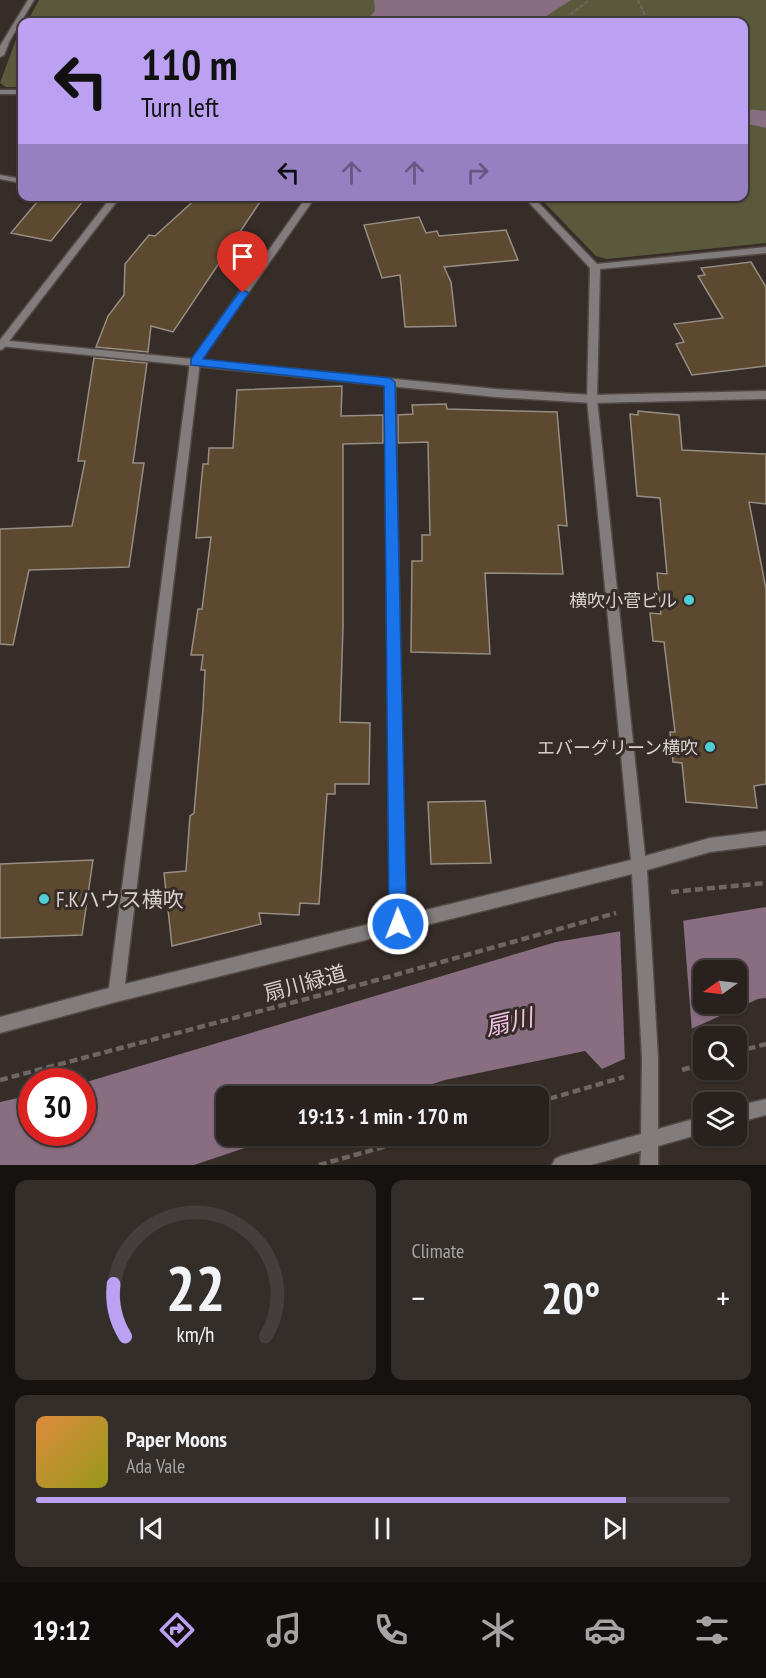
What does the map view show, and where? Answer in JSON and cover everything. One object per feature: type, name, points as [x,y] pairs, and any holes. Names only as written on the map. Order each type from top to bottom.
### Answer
[{"type":"street","points":[[21,18],[31,0]]},
{"type":"street","points":[[0,55],[5,38],[18,22]]},
{"type":"street","points":[[0,92],[18,92]]},
{"type":"street","points":[[0,177],[18,180]]},
{"type":"street","points":[[0,345],[114,201]]},
{"type":"street","points":[[116,994],[195,362],[308,201]]},
{"type":"street","points":[[532,201],[595,267],[592,399],[639,865],[650,1058],[649,1165]]},
{"type":"street","points":[[595,267],[766,250]]},
{"type":"street","points":[[0,345],[195,362],[496,393],[592,399],[766,395]]},
{"type":"street","points":[[390,382],[398,924]]},
{"type":"street","points":[[0,1025],[116,994],[639,865],[710,845],[766,838]]},
{"type":"street","points":[[747,1112],[766,1107]]},
{"type":"street","points":[[561,1165],[693,1127]]},
{"type":"path","points":[[566,18],[589,0]]},
{"type":"path","points":[[638,0],[646,18]]},
{"type":"path","points":[[671,892],[766,883]]},
{"type":"path","name":"扇川緑道","points":[[0,1080],[370,982],[617,913]]},
{"type":"path","points":[[747,1049],[766,1044]]},
{"type":"path","points":[[682,1070],[693,1066]]},
{"type":"path","points":[[549,1099],[626,1077]]},
{"type":"path","points":[[319,1165],[386,1146]]},
{"type":"shaded area","points":[[39,0],[766,0],[766,243],[607,259],[596,256],[543,201],[748,201],[748,18],[29,18]]},
{"type":"shaded area","points":[[18,34],[18,87],[6,87],[0,83]]},
{"type":"water","points":[[374,0],[571,0],[543,18],[368,18],[375,11]]},
{"type":"water","points":[[748,109],[766,111],[766,128],[748,124]]},
{"type":"water","name":"扇川","points":[[766,907],[766,998],[747,1004],[747,960],[693,960],[693,1014],[725,1014],[693,1026],[693,1028],[602,1069],[585,1051],[445,1080],[427,1086],[216,1086],[216,1146],[251,1146],[194,1165],[0,1165],[0,1102],[18,1098],[18,1146],[96,1146],[96,1079],[556,942]]},
{"type":"pier","points":[[683,918],[692,1032],[625,1062],[620,929]]},
{"type":"building","points":[[38,201],[83,201],[51,241],[11,233]]},
{"type":"building","points":[[194,201],[261,201],[173,332],[151,326],[148,352],[96,347],[108,316],[124,295],[125,264],[149,235],[155,236]]},
{"type":"building","points":[[419,217],[426,233],[437,231],[439,236],[506,230],[518,260],[444,267],[451,282],[456,326],[405,327],[400,275],[382,278],[364,225]]},
{"type":"building","points":[[751,262],[766,287],[766,366],[692,375],[676,344],[684,342],[674,324],[723,318],[698,276],[705,275],[701,268]]},
{"type":"building","points":[[94,358],[147,363],[133,463],[144,463],[129,567],[29,570],[13,645],[0,644],[0,529],[72,526],[85,461],[78,461]]},
{"type":"building","points":[[342,386],[341,416],[383,415],[383,443],[343,444],[343,627],[340,722],[370,723],[369,784],[335,784],[335,794],[327,794],[319,904],[300,903],[299,915],[259,913],[261,924],[172,946],[164,873],[186,871],[190,816],[194,813],[203,709],[205,670],[201,670],[203,655],[191,655],[198,609],[202,609],[211,537],[196,538],[203,464],[208,464],[209,448],[233,448],[237,390]]},
{"type":"building","points":[[446,404],[447,409],[557,412],[567,526],[558,525],[563,574],[485,573],[490,654],[411,652],[412,561],[422,561],[422,535],[430,535],[428,442],[398,443],[398,415],[413,414],[412,405]]},
{"type":"building","points":[[638,411],[679,415],[682,450],[766,454],[766,504],[749,502],[766,589],[766,784],[754,786],[757,808],[686,802],[682,763],[673,762],[670,732],[675,732],[664,642],[653,641],[650,613],[661,614],[657,573],[667,574],[660,498],[637,496],[630,414],[638,415]]},
{"type":"building","points":[[485,801],[491,863],[431,864],[428,802]]},
{"type":"building","name":"F.Kハウス横吹","points":[[93,860],[82,935],[0,938],[0,864]]},
{"type":"place","name":"横吹小菅ビル","points":[[689,600]]},
{"type":"place","name":"エバーグリーン横吹","points":[[710,747]]},
{"type":"place","name":"F.Kハウス横吹","points":[[44,899]]},
{"type":"route","points":[[243,293],[195,362],[390,382],[398,924]]}]
